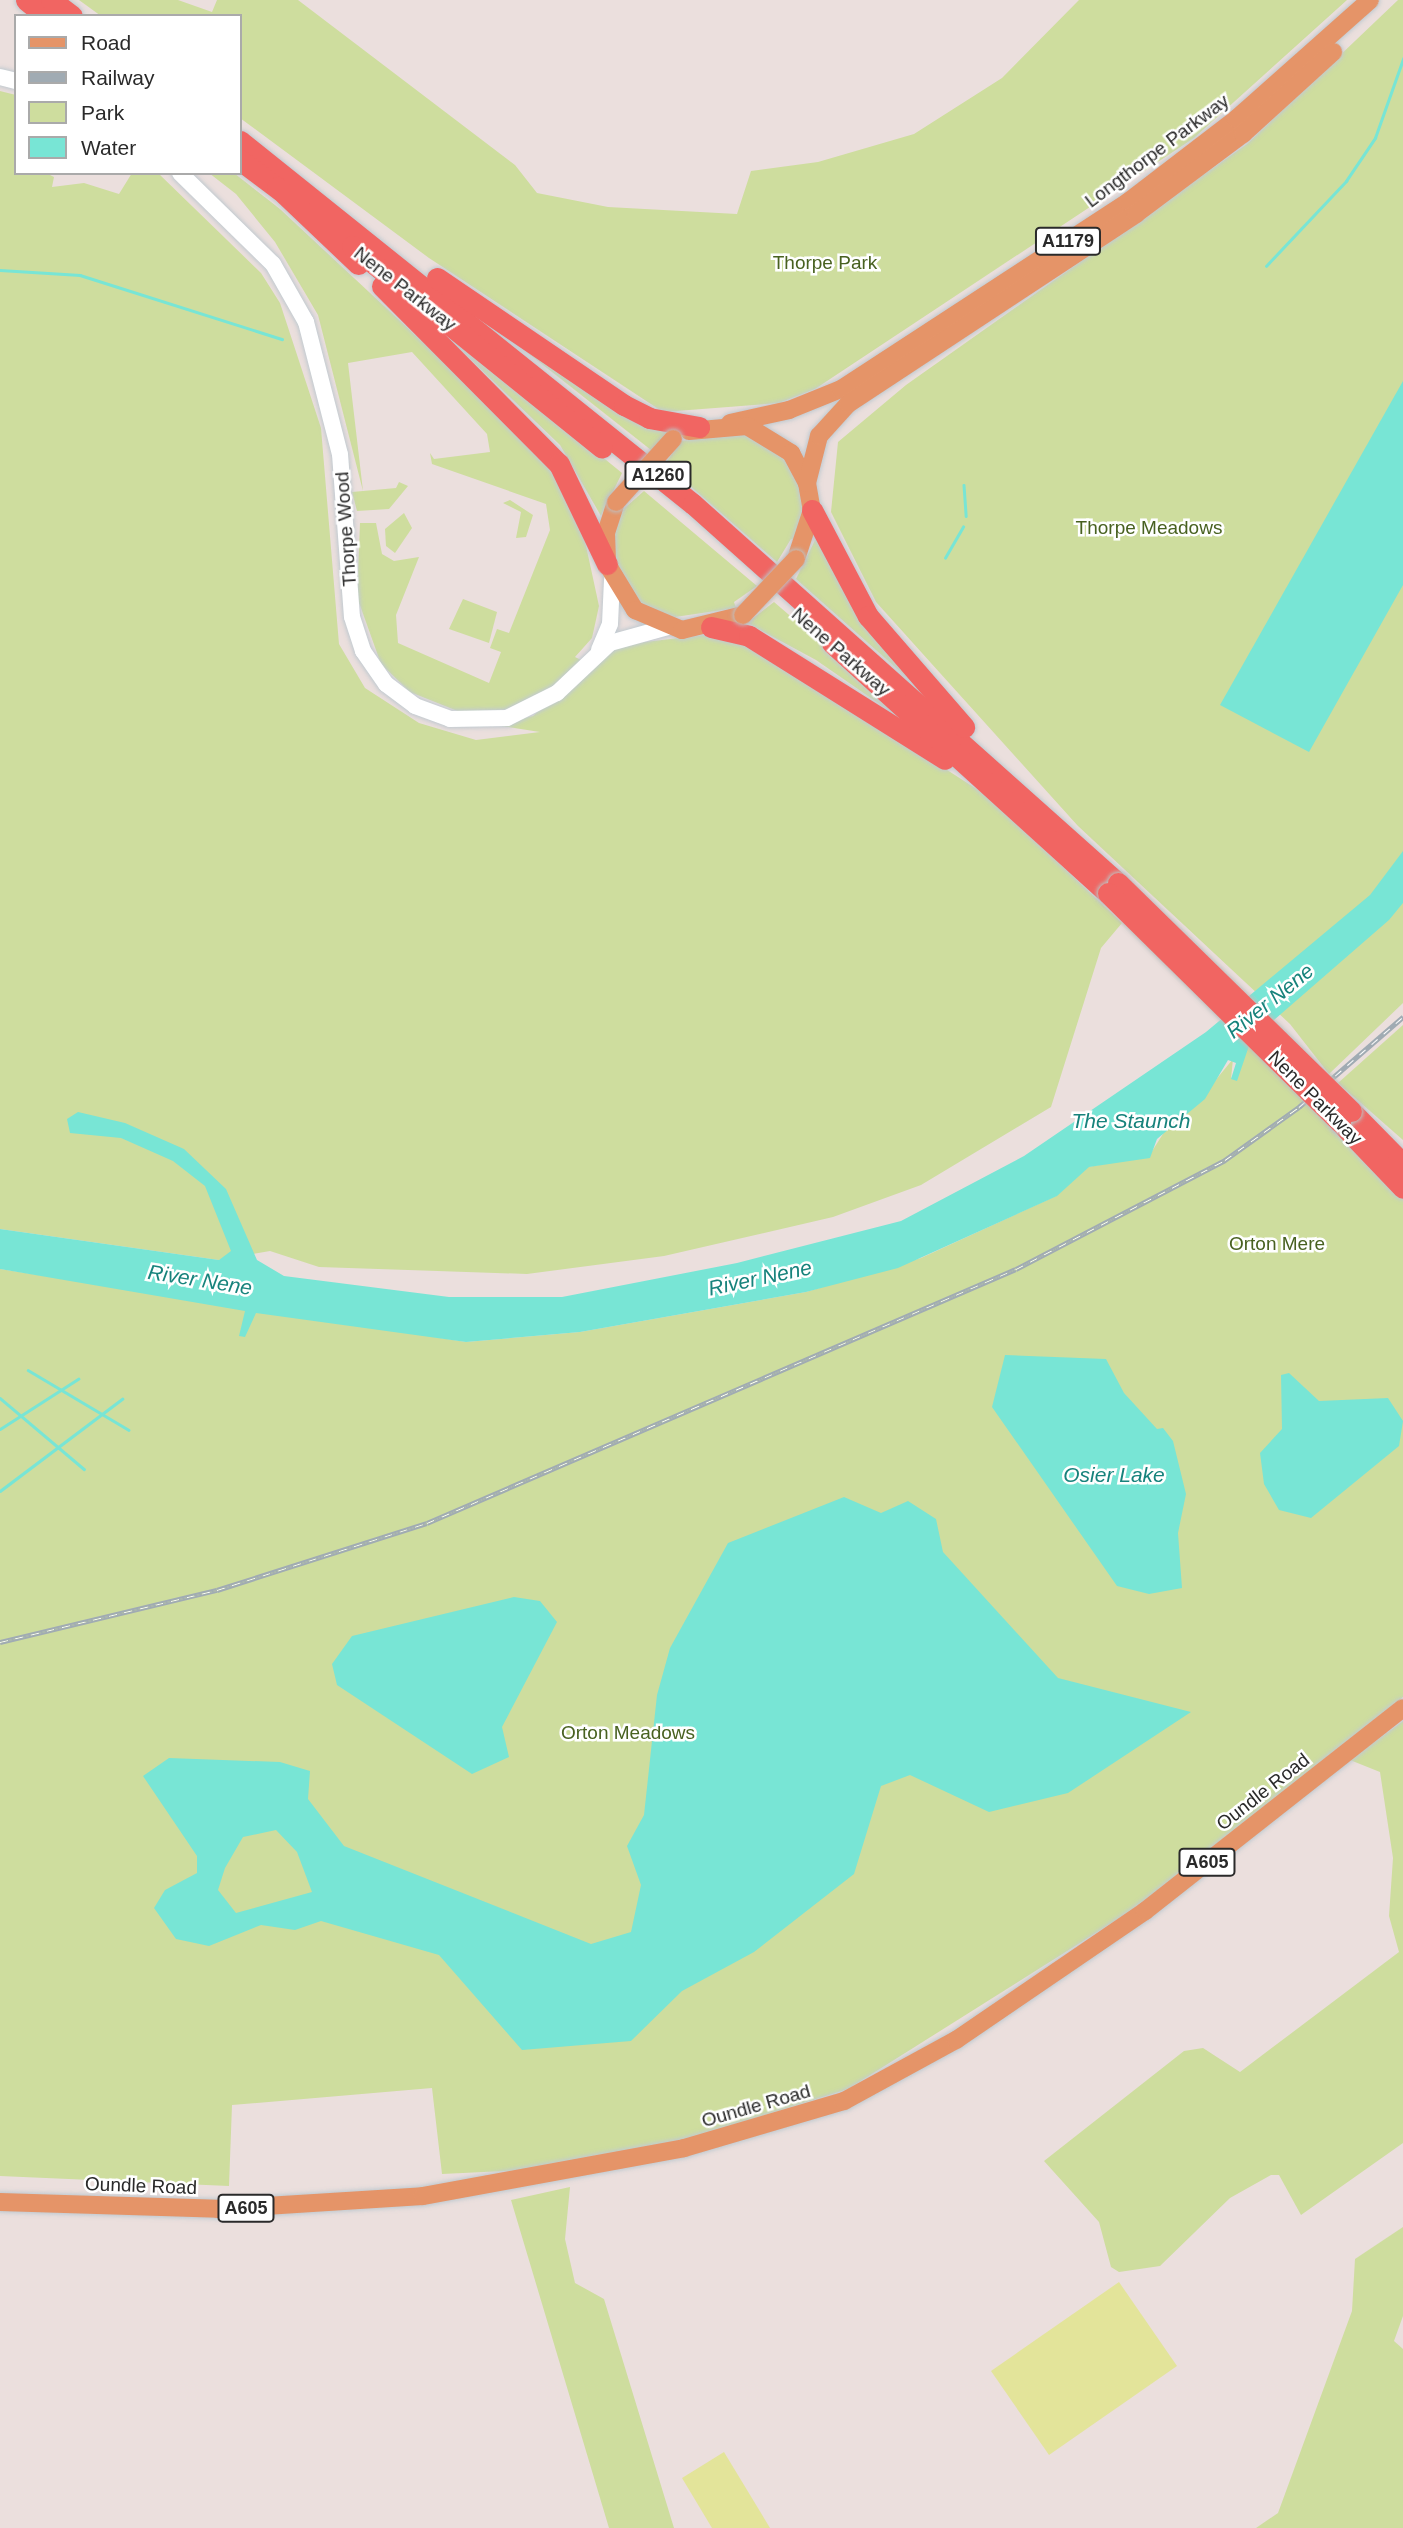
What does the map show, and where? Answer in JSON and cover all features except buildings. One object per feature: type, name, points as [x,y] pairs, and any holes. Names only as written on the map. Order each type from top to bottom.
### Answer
[{"type":"highway","points":[[26,0],[44,14]]},
{"type":"highway","points":[[51,0],[69,14]]},
{"type":"highway","name":"Nene Parkway","points":[[242,143],[283,183],[693,504],[1113,888],[1345,1116],[1403,1164]]},
{"type":"highway","name":"Nene Parkway","points":[[242,161],[283,183]]},
{"type":"highway","points":[[283,183],[624,405],[649,418],[699,427]]},
{"type":"highway","points":[[283,183],[559,464],[610,572]]},
{"type":"highway","points":[[812,510],[868,616],[1005,789]]},
{"type":"highway","points":[[711,627],[749,636],[1005,789]]},
{"type":"highway","name":"Nene Parkway","points":[[1345,1116],[1403,1188]]},
{"type":"main road","name":"Longthorpe Parkway","points":[[730,423],[789,410],[841,389],[1117,209],[1236,119],[1370,0]]},
{"type":"main road","name":"Longthorpe Parkway","points":[[807,483],[819,436],[848,404],[1136,214],[1232,142],[1384,0]]},
{"type":"main road","points":[[730,423],[778,441],[807,483],[812,510],[796,559],[743,615],[711,627],[668,627],[635,610],[610,572],[606,532],[616,502],[673,439],[699,427],[730,423]]},
{"type":"main road","name":"Oundle Road","points":[[0,2202],[218,2209],[423,2196],[684,2148],[844,2101],[956,2040],[1145,1911],[1403,1708]]},
{"type":"street","name":"Thorpe Wood","points":[[182,175],[273,264],[306,322],[340,454],[352,617],[363,651],[386,684],[432,714],[488,721],[542,703],[598,652],[628,635],[668,627]]},
{"type":"street","name":"Thorpe Wood","points":[[598,652],[610,624],[610,572]]},
{"type":"green space","name":"Thorpe Park","points":[[79,0],[178,0],[212,12],[217,0],[298,0],[515,165],[537,193],[608,207],[737,214],[751,171],[818,162],[914,134],[1002,78],[1079,0],[1347,0],[1194,138],[815,389],[779,403],[663,412],[429,258],[242,119],[242,14],[98,14]]},
{"type":"green space","name":"Thorpe Meadows","points":[[1398,0],[1403,0],[1403,1003],[1329,1074],[1290,1024],[1078,826],[876,602],[831,512],[838,442],[906,385],[1247,144]]},
{"type":"green space","points":[[0,91],[14,94],[14,175],[50,175],[54,177],[52,187],[84,183],[119,194],[131,175],[160,175],[261,273],[280,303],[321,428],[339,644],[365,688],[419,723],[476,740],[540,732],[495,725],[533,716],[611,646],[713,634],[747,641],[989,797],[1122,923],[1101,948],[1051,1107],[921,1185],[833,1217],[664,1256],[527,1274],[319,1267],[270,1251],[219,1260],[0,1229]]},
{"type":"green space","points":[[212,175],[237,175],[280,209],[547,458],[580,518],[599,606],[592,638],[575,657],[581,660],[550,690],[515,709],[460,712],[410,692],[381,664],[357,597],[360,523],[376,523],[382,554],[394,561],[419,557],[396,615],[398,643],[489,683],[501,652],[490,648],[497,629],[509,633],[550,530],[546,504],[432,464],[430,453],[434,459],[490,452],[487,434],[412,352],[348,363],[363,491],[318,315],[275,242],[236,194]]},
{"type":"green space","points":[[400,292],[622,473],[601,516],[560,445]]},
{"type":"green space","points":[[467,305],[676,427],[651,450]]},
{"type":"green space","points":[[750,433],[790,457],[806,505],[797,541],[791,539],[777,562],[665,464],[681,441]]},
{"type":"green space","points":[[399,482],[408,486],[389,509],[357,511],[352,492],[396,488]]},
{"type":"green space","points":[[644,491],[757,586],[734,602],[736,608],[675,617],[645,610],[630,596],[614,557],[612,531],[619,513]]},
{"type":"green space","points":[[510,500],[533,515],[526,537],[516,538],[521,512],[503,503]]},
{"type":"green space","points":[[404,513],[412,528],[395,553],[386,546],[385,529]]},
{"type":"green space","points":[[817,536],[931,699],[796,579]]},
{"type":"green space","points":[[463,599],[497,612],[489,643],[449,629]]},
{"type":"green space","points":[[774,602],[950,753],[816,660],[747,623]]},
{"type":"green space","points":[[1403,1025],[1403,1140],[1338,1083]]},
{"type":"green space","name":"Orton Meadows","points":[[1249,1045],[1403,1198],[1403,1697],[1137,1907],[848,2089],[656,2149],[528,2170],[442,2174],[432,2088],[232,2105],[229,2186],[0,2176],[0,1269],[466,1342],[580,1332],[806,1292],[921,1258],[1056,1196],[1088,1167],[1149,1156],[1168,1126],[1190,1111],[1233,1059],[1231,1079]]},
{"type":"green space","points":[[1403,1721],[1403,2143],[1301,2215],[1279,2175],[1271,2175],[1230,2198],[1160,2266],[1119,2272],[1111,2267],[1099,2222],[1044,2161],[1184,2051],[1203,2048],[1240,2072],[1399,1952],[1389,1916],[1393,1858],[1380,1772],[1350,1760]]},
{"type":"green space","points":[[570,2187],[565,2239],[575,2283],[604,2299],[674,2528],[609,2528],[511,2200]]},
{"type":"green space","points":[[1403,2227],[1403,2316],[1394,2341],[1403,2349],[1403,2528],[1256,2528],[1278,2513],[1352,2311],[1355,2259]]},
{"type":"green space","points":[[1119,2282],[1177,2366],[1049,2455],[991,2371]]},
{"type":"green space","points":[[724,2452],[770,2528],[712,2528],[682,2478]]},
{"type":"water","points":[[1403,381],[1403,585],[1309,752],[1220,705]]},
{"type":"water","points":[[1403,851],[1403,903],[1389,920],[1251,1040],[1237,1081],[1231,1079],[1236,1063],[1228,1060],[1205,1099],[1157,1139],[1150,1158],[1089,1167],[1057,1196],[898,1268],[806,1292],[580,1332],[466,1342],[256,1313],[245,1337],[239,1336],[245,1311],[0,1269],[0,1229],[219,1260],[231,1251],[205,1186],[173,1161],[121,1138],[70,1133],[67,1119],[78,1112],[125,1123],[184,1149],[226,1189],[257,1260],[284,1276],[449,1297],[562,1297],[737,1263],[901,1221],[1024,1156],[1206,1032],[1370,895]]},
{"type":"water","name":"Osier Lake","points":[[1005,1355],[1106,1359],[1124,1393],[1157,1429],[1163,1428],[1173,1441],[1186,1494],[1178,1533],[1182,1588],[1149,1594],[1117,1586],[992,1407]]},
{"type":"water","points":[[1289,1373],[1319,1401],[1388,1398],[1403,1421],[1399,1446],[1311,1518],[1279,1510],[1264,1484],[1260,1453],[1282,1429],[1281,1375]]},
{"type":"water","points":[[844,1497],[881,1513],[908,1501],[936,1519],[943,1552],[1058,1678],[1191,1712],[1068,1793],[989,1812],[910,1775],[881,1786],[854,1874],[754,1952],[682,1991],[631,2041],[522,2050],[439,1955],[321,1921],[295,1930],[261,1925],[209,1946],[176,1939],[154,1908],[165,1890],[197,1873],[197,1856],[143,1776],[169,1758],[280,1762],[310,1771],[308,1799],[344,1846],[591,1944],[631,1932],[641,1885],[627,1846],[644,1815],[657,1695],[670,1648],[728,1543]],"holes":[[[276,1830],[297,1852],[312,1892],[236,1913],[218,1890],[225,1868],[243,1837]]]},
{"type":"water","points":[[514,1597],[540,1601],[557,1622],[502,1727],[509,1757],[472,1774],[337,1685],[332,1664],[352,1636]]},
{"type":"waterway","points":[[1266,266],[1346,181],[1375,138],[1403,59]]},
{"type":"waterway","points":[[0,270],[80,275],[282,339]]},
{"type":"waterway","points":[[964,485],[966,516]]},
{"type":"waterway","points":[[945,558],[963,527]]},
{"type":"waterway","points":[[28,1370],[129,1430]]},
{"type":"waterway","points":[[0,1429],[78,1379]]},
{"type":"waterway","points":[[0,1398],[84,1469]]},
{"type":"waterway","points":[[0,1491],[122,1399]]},
{"type":"railway","points":[[0,1642],[217,1590],[427,1523],[1016,1269],[1225,1160],[1299,1107],[1403,1017]]},
{"type":"water label","name":"River Nene","points":[[1270,1001]]},
{"type":"water label","name":"The Staunch","points":[[1131,1121]]},
{"type":"water label","name":"River Nene","points":[[760,1278]]},
{"type":"water label","name":"River Nene","points":[[200,1280]]},
{"type":"park label","name":"Orton Mere","points":[[1277,1244]]}]
